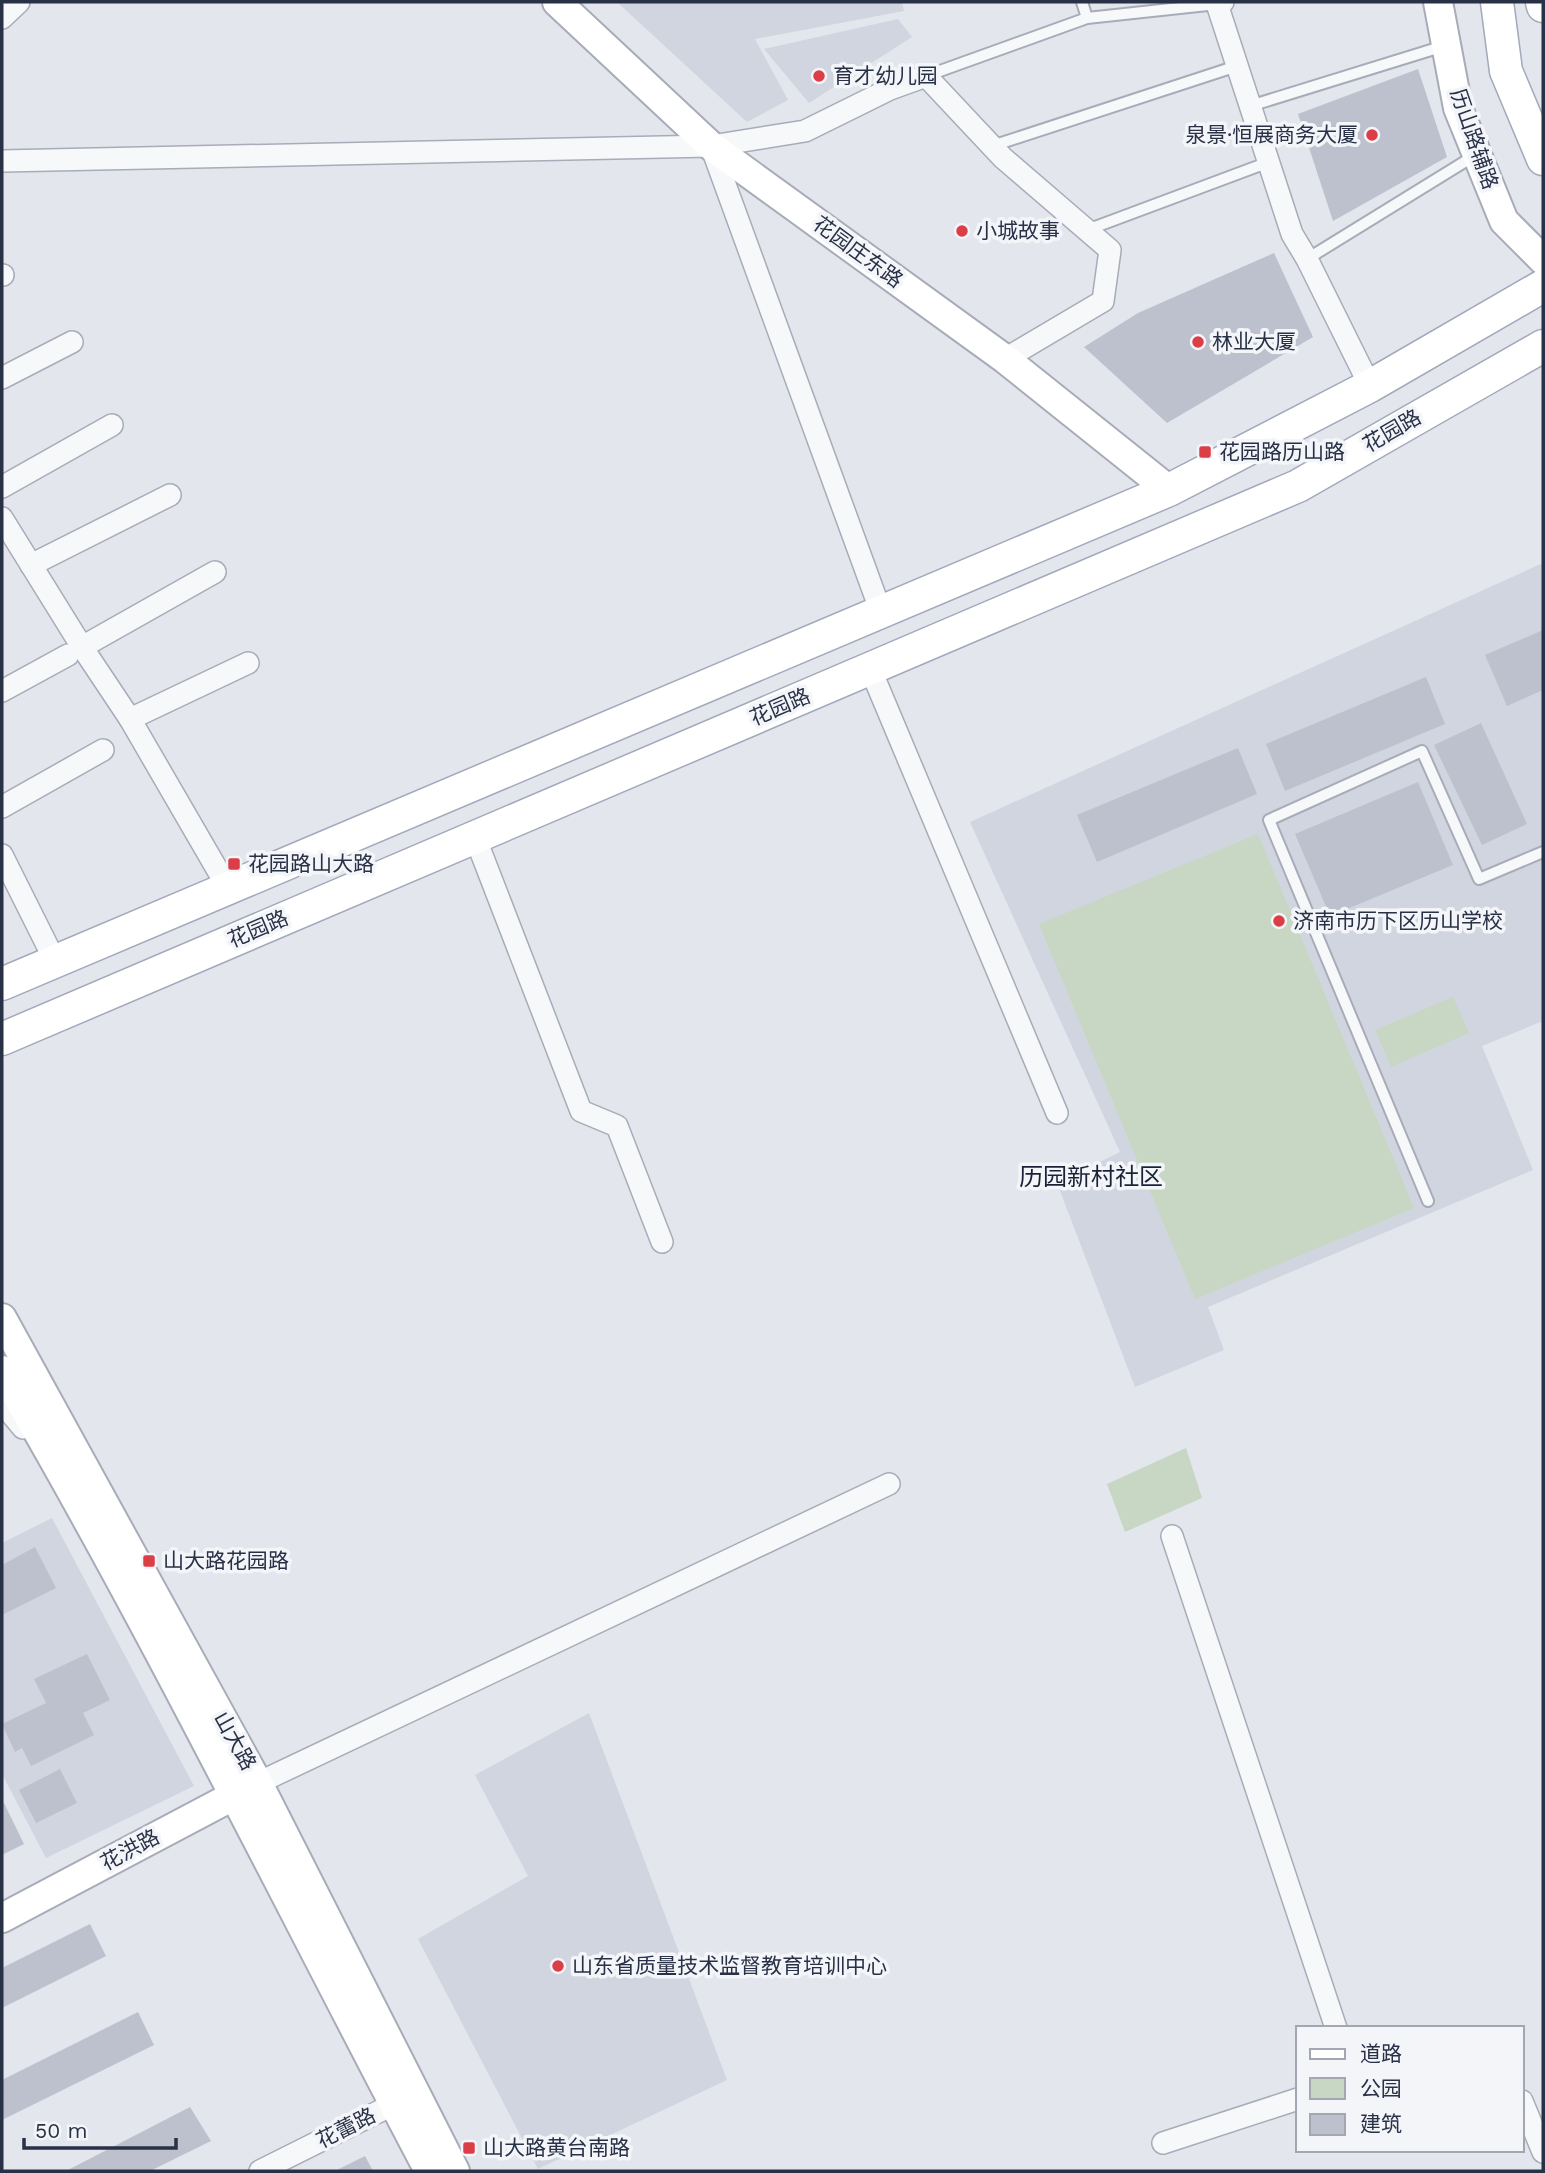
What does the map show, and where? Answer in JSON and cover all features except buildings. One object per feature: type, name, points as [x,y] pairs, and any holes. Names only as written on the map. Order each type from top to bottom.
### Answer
[{"type":"main road","name":"花园庄东路","points":[[557,2],[711,146],[1005,359],[1169,490]]},
{"type":"main road","name":"历山路辅路","points":[[1438,2],[1458,108],[1504,221],[1543,260]]},
{"type":"main road","points":[[1497,2],[1506,71],[1543,159]]},
{"type":"main road","points":[[2,984],[1169,490],[1370,386],[1543,286]]},
{"type":"main road","name":"花园路","points":[[2,1039],[1298,485],[1543,346]]},
{"type":"main road","name":"山大路","points":[[2,1318],[246,1789],[455,2171]]},
{"type":"main road","name":"山大路","points":[[2,1370],[246,1789],[394,2104],[429,2171]]},
{"type":"main road","name":"花洪路","points":[[2,1918],[246,1789]]},
{"type":"street","points":[[2,18],[19,2]]},
{"type":"street","points":[[1220,3],[1237,66],[1292,234],[1370,386]]},
{"type":"street","points":[[2,161],[711,146],[805,131],[890,89],[926,76],[1003,158],[1110,250],[1103,301],[1005,359]]},
{"type":"street","points":[[711,146],[881,612]]},
{"type":"street","points":[[2,377],[72,342]]},
{"type":"street","points":[[2,487],[112,425]]},
{"type":"street","points":[[31,565],[170,495]]},
{"type":"street","points":[[2,518],[31,565],[75,651],[130,719],[228,888]]},
{"type":"street","points":[[2,691],[215,572]]},
{"type":"street","points":[[130,719],[248,663]]},
{"type":"street","points":[[870,668],[1057,1113]]},
{"type":"street","points":[[2,807],[103,750]]},
{"type":"street","points":[[475,837],[581,1111],[617,1126],[662,1242]]},
{"type":"street","points":[[2,855],[55,961]]},
{"type":"street","name":"山大路","points":[[2,1398],[13,1416],[54,1460]]},
{"type":"street","points":[[246,1789],[889,1484]]},
{"type":"street","points":[[1172,1536],[1335,2026]]},
{"type":"street","points":[[1163,2143],[1296,2100]]},
{"type":"street","name":"花蕾路","points":[[260,2171],[394,2104]]},
{"type":"street","points":[[1524,2106],[1543,2152]]},
{"type":"lane","points":[[1082,2],[1087,18]]},
{"type":"lane","points":[[926,76],[1087,18],[1220,3]]},
{"type":"lane","points":[[1251,106],[1446,45]]},
{"type":"lane","points":[[992,146],[1237,66]]},
{"type":"lane","points":[[1307,260],[1477,154]]},
{"type":"lane","points":[[1087,230],[1269,162]]},
{"type":"lane","points":[[1428,1201],[1269,820],[1422,751],[1479,879],[1543,852]]},
{"type":"shaded area","points":[[617,2],[902,2],[904,11],[755,39],[788,100],[747,122]]},
{"type":"shaded area","name":"育才幼儿园","points":[[898,19],[912,37],[809,103],[764,49]]},
{"type":"shaded area","name":"济南市历下区历山学校","points":[[1543,563],[1543,1021],[1482,1046],[1533,1170],[1208,1307],[1224,1350],[1135,1387],[1057,1183],[1120,1152],[970,822]]},
{"type":"shaded area","points":[[52,1518],[194,1786],[46,1858],[2,1774],[2,1543]]},
{"type":"shaded area","name":"山东省质量技术监督教育培训中心","points":[[589,1713],[727,2080],[538,2169],[418,1939],[528,1876],[475,1775]]},
{"type":"green space","points":[[1258,834],[1414,1208],[1195,1299],[1039,924]]},
{"type":"green space","points":[[1453,997],[1469,1033],[1391,1067],[1375,1030]]},
{"type":"green space","points":[[1186,1448],[1202,1498],[1125,1532],[1107,1484]]},
{"type":"place","name":"育才幼儿园","points":[[819,76]]},
{"type":"place","name":"泉景·恒展商务大厦","points":[[1372,135]]},
{"type":"place","name":"小城故事","points":[[962,231]]},
{"type":"place","name":"林业大厦","points":[[1198,342]]},
{"type":"place","name":"花园路历山路","points":[[1205,452]]},
{"type":"place","name":"花园路山大路","points":[[234,864]]},
{"type":"place","name":"济南市历下区历山学校","points":[[1279,921]]},
{"type":"place","name":"山大路花园路","points":[[149,1561]]},
{"type":"place","name":"山东省质量技术监督教育培训中心","points":[[558,1966]]},
{"type":"place","name":"山大路黄台南路","points":[[469,2148]]},
{"type":"district","name":"历园新村社区","points":[[1091,1177]]}]
